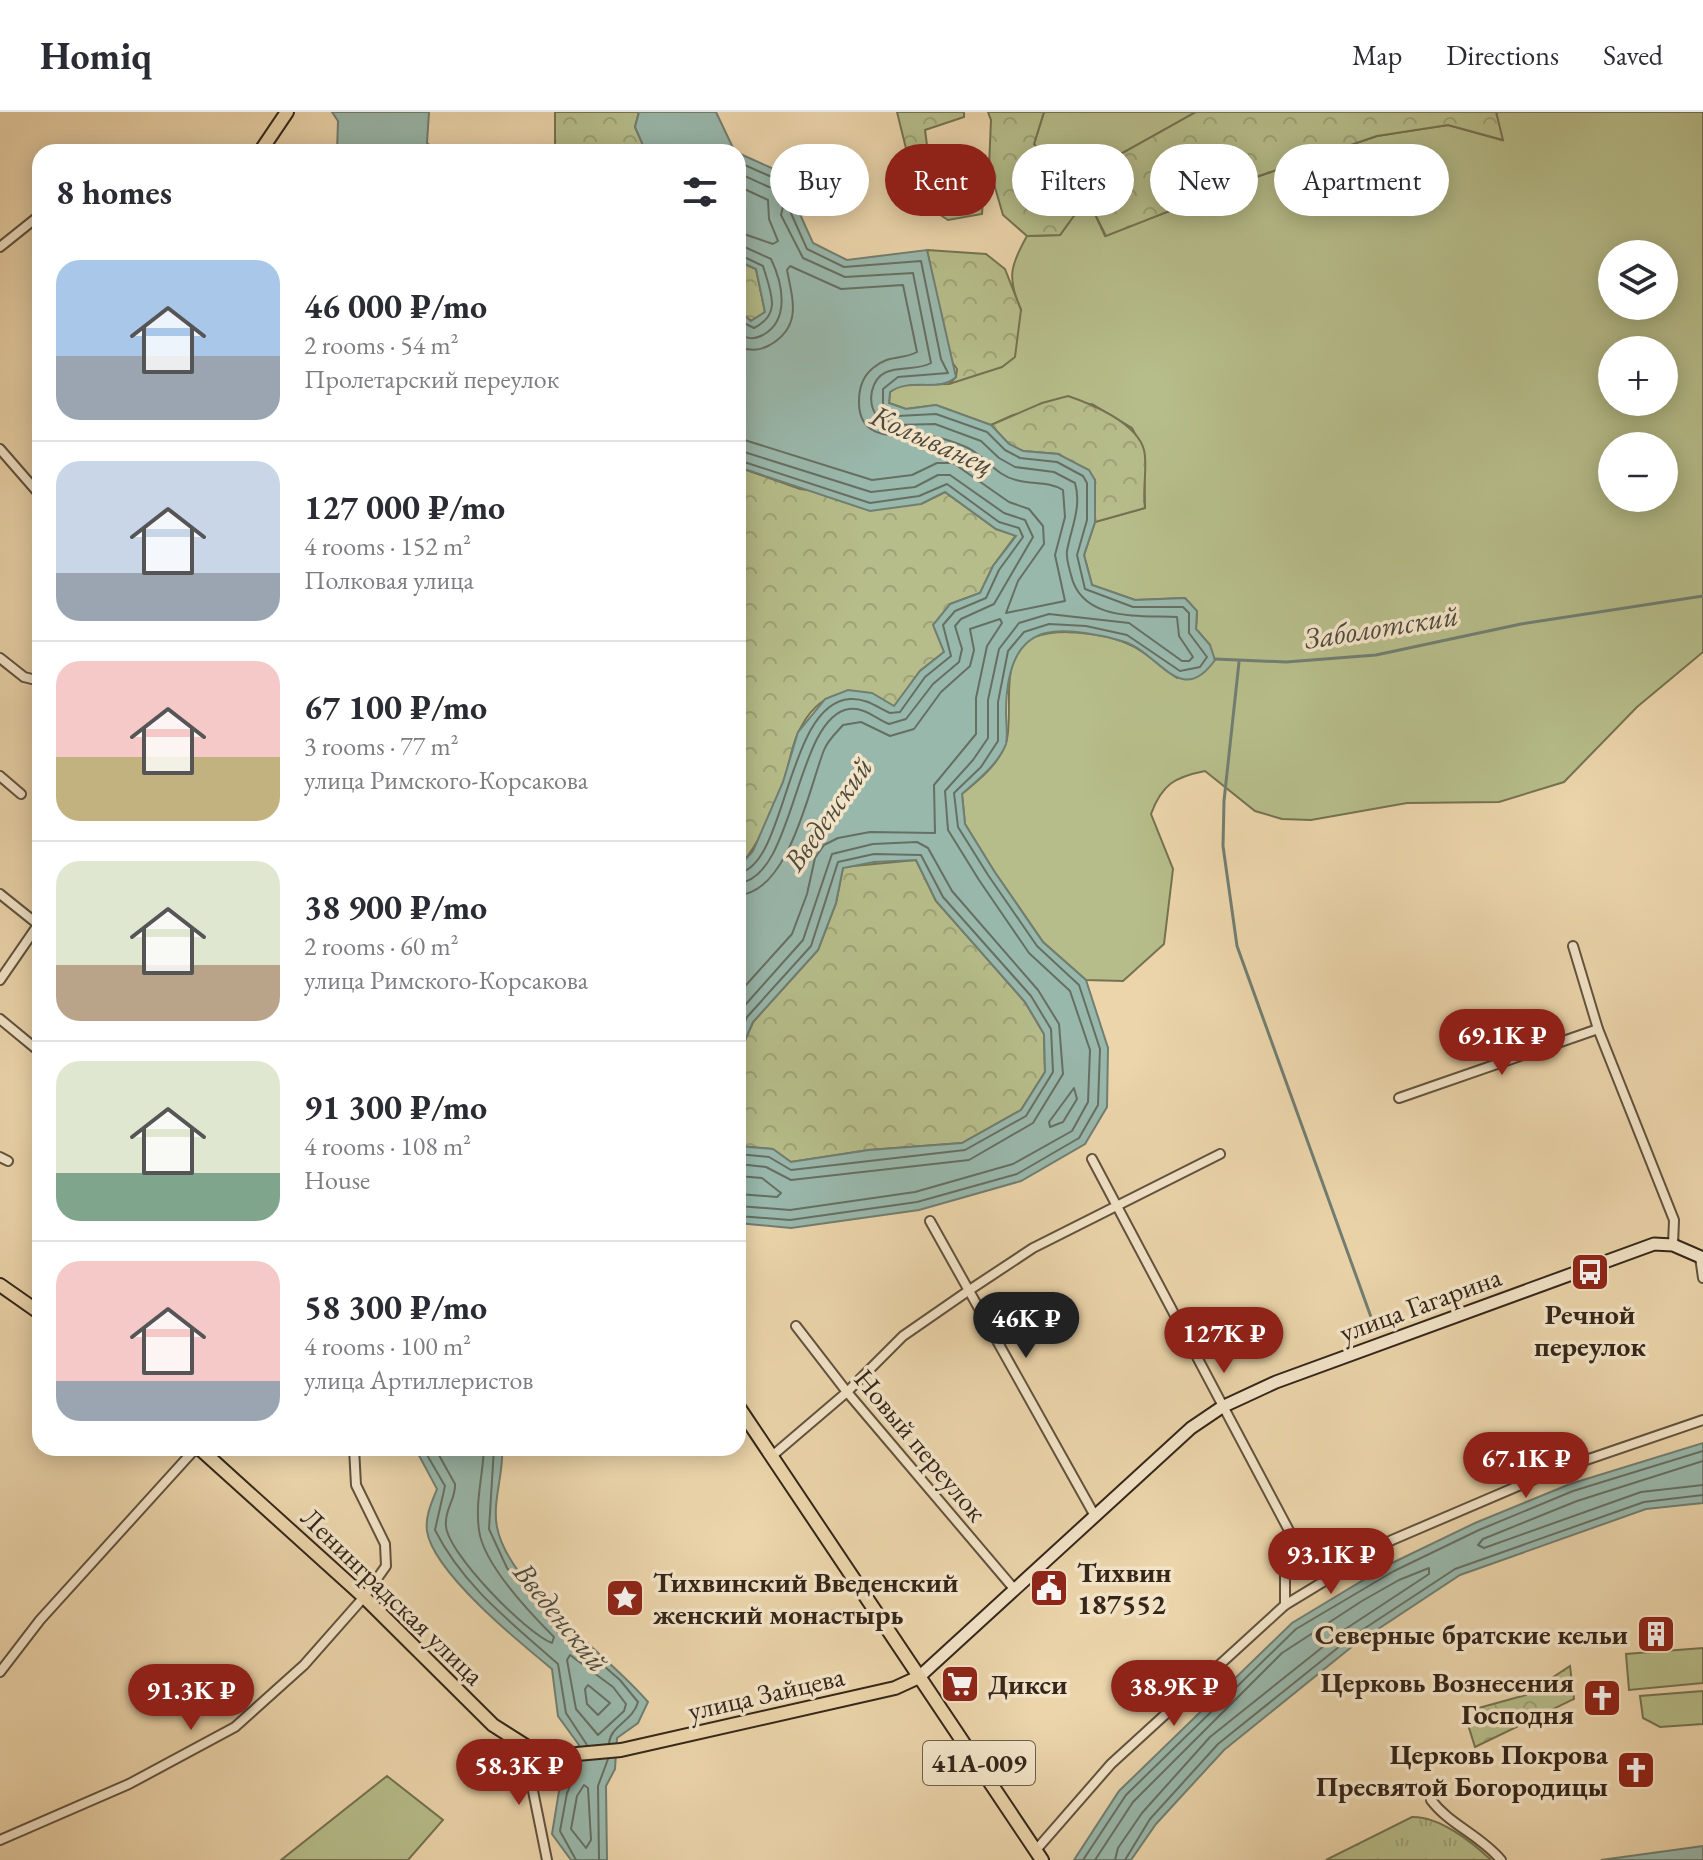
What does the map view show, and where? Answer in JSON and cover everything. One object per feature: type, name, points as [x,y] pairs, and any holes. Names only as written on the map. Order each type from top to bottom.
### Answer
[{"type":"main road","points":[[265,144],[287,112]]},
{"type":"main road","points":[[0,1285],[32,1307]]},
{"type":"main road","name":"41А-009","points":[[746,1418],[1039,1855]]},
{"type":"main road","name":"Ленинградская улица","points":[[206,1456],[364,1597],[493,1725],[534,1751],[566,1755]]},
{"type":"main road","name":"улица Зайцева","points":[[566,1755],[621,1750],[895,1688],[919,1677]]},
{"type":"street","points":[[0,247],[32,221]]},
{"type":"street","points":[[0,449],[32,486]]},
{"type":"street","points":[[0,658],[24,677],[32,679]]},
{"type":"street","points":[[0,776],[21,794]]},
{"type":"street","points":[[0,894],[32,919]]},
{"type":"street","points":[[0,980],[32,934]]},
{"type":"street","points":[[1573,946],[1598,1029],[1674,1220],[1673,1245],[1701,1258],[1703,1278]]},
{"type":"street","points":[[0,1019],[32,1045]]},
{"type":"street","points":[[1399,1098],[1480,1067],[1598,1029]]},
{"type":"street","points":[[772,1456],[847,1392],[903,1336],[968,1291],[1033,1248],[1220,1154]]},
{"type":"street","points":[[1092,1159],[1204,1365],[1222,1407],[1294,1540],[1285,1567],[1285,1605]]},
{"type":"street","points":[[930,1221],[1095,1516]]},
{"type":"street","name":"улица Гагарина","points":[[919,1677],[1191,1428],[1222,1407],[1276,1382],[1640,1249],[1654,1244],[1673,1245]]},
{"type":"street","name":"Новый переулок","points":[[796,1326],[847,1392],[1015,1590]]},
{"type":"street","points":[[1039,1855],[1111,1764],[1285,1605],[1392,1540],[1551,1472],[1703,1420]]},
{"type":"street","points":[[0,1672],[40,1620],[190,1456]]},
{"type":"street","points":[[0,1840],[129,1784],[235,1727],[304,1665],[364,1597],[386,1566],[385,1544],[356,1485],[354,1456]]},
{"type":"street","points":[[534,1751],[532,1786],[547,1860]]},
{"type":"street","points":[[1431,1800],[1445,1818],[1481,1841],[1501,1860]]},
{"type":"green space","points":[[555,112],[639,112],[635,127],[642,144],[555,144]]},
{"type":"green space","points":[[897,112],[964,112],[964,117],[925,130],[927,144],[905,144]]},
{"type":"green space","points":[[988,112],[1044,112],[1034,144],[1012,144],[1012,216],[1074,216],[1060,235],[1027,236],[1003,215],[996,191],[996,144],[990,144],[991,120]]},
{"type":"green space","points":[[1044,112],[1196,112],[1134,146],[1034,144]]},
{"type":"green space","points":[[1196,112],[1496,112],[1503,140],[1448,125],[1377,136],[1353,144],[1274,144],[1274,171],[1258,176],[1258,144],[1150,144],[1150,216],[1157,216],[1106,236],[1096,216],[1134,216],[1134,147]]},
{"type":"green space","points":[[1496,112],[1703,112],[1703,652],[1637,707],[1564,782],[1499,802],[1407,803],[1311,820],[1282,819],[1255,811],[1205,771],[1178,779],[1160,795],[1151,814],[1173,869],[1164,944],[1123,981],[1086,980],[1043,942],[994,871],[965,824],[962,794],[981,778],[1003,751],[1009,723],[1010,674],[1017,652],[1025,643],[1037,636],[1068,632],[1115,639],[1146,654],[1177,678],[1210,645],[1196,629],[1197,611],[1185,598],[1135,600],[1092,585],[1084,555],[1095,522],[1145,508],[1144,451],[1132,428],[1092,404],[1013,415],[991,425],[936,405],[906,409],[889,403],[890,392],[900,385],[949,384],[1021,310],[1012,272],[1027,236],[1060,235],[1074,216],[1096,216],[1105,236],[1156,216],[1258,216],[1258,176],[1274,171],[1274,216],[1449,216],[1449,144],[1353,144],[1377,136],[1448,125],[1502,140]]},
{"type":"green space","points":[[942,216],[971,216],[948,220]]},
{"type":"green space","points":[[927,250],[986,254],[1005,269],[1021,310],[1015,357],[1002,367],[949,384],[956,377],[957,369],[949,358]]},
{"type":"green space","points":[[746,265],[756,269],[765,312],[751,321],[746,317]]},
{"type":"green space","points":[[1068,396],[1112,416],[1140,440],[1145,457],[1145,508],[1095,522],[1095,480],[1059,454],[1023,451],[1009,444],[991,425],[1042,403]]},
{"type":"green space","points":[[746,470],[800,489],[921,504],[945,492],[996,529],[1016,535],[993,566],[980,593],[950,604],[944,652],[920,671],[894,707],[879,699],[852,693],[839,694],[816,707],[796,739],[784,781],[746,857]]},
{"type":"green space","points":[[916,860],[936,901],[1025,1002],[1044,1034],[1045,1072],[1021,1110],[962,1143],[869,1150],[791,1162],[772,1149],[746,1147],[746,1038],[753,1022],[818,950],[836,903],[843,867]]},
{"type":"green space","points":[[1703,1648],[1703,1683],[1629,1690],[1626,1654]]},
{"type":"green space","points":[[1570,1666],[1574,1699],[1475,1747],[1464,1712],[1526,1695]]},
{"type":"green space","points":[[1703,1691],[1703,1724],[1660,1727],[1643,1718],[1640,1696]]},
{"type":"green space","points":[[387,1776],[443,1820],[408,1860],[281,1860]]},
{"type":"green space","points":[[1412,1817],[1444,1825],[1491,1860],[1326,1860]]},
{"type":"water","points":[[332,112],[429,112],[428,144],[337,144],[338,121]]},
{"type":"water","points":[[639,112],[716,112],[731,144],[642,144],[635,127]]},
{"type":"water","points":[[746,157],[770,167],[770,216],[801,216],[813,243],[847,260],[927,250],[956,377],[941,384],[898,388],[890,392],[889,403],[906,409],[936,405],[991,425],[1009,444],[1023,451],[1058,454],[1089,470],[1095,480],[1095,522],[1084,555],[1092,585],[1135,600],[1185,598],[1197,611],[1196,629],[1210,645],[1215,660],[1203,674],[1192,679],[1181,679],[1138,648],[1116,639],[1065,631],[1034,637],[1018,654],[1009,676],[1006,744],[993,765],[962,794],[965,824],[994,871],[1043,942],[1086,980],[1108,1048],[1107,1107],[1085,1144],[1021,1181],[919,1210],[791,1228],[746,1224],[746,1147],[773,1149],[791,1162],[869,1150],[962,1143],[1021,1110],[1045,1072],[1044,1034],[1025,1002],[936,901],[916,860],[874,862],[843,868],[836,903],[818,950],[753,1022],[746,1038],[746,859],[753,851],[783,782],[798,732],[825,699],[848,690],[872,693],[894,706],[920,671],[944,652],[933,625],[950,604],[980,593],[993,566],[1016,536],[996,529],[945,492],[921,504],[870,511],[746,470],[746,317],[751,321],[765,312],[756,269],[746,265]]},
{"type":"water","points":[[1703,1443],[1703,1503],[1646,1509],[1460,1575],[1354,1645],[1224,1750],[1156,1824],[1131,1860],[1074,1860],[1119,1791],[1292,1623],[1390,1564],[1475,1523],[1570,1484]]},
{"type":"water","points":[[419,1456],[502,1456],[496,1517],[505,1550],[539,1596],[648,1702],[638,1723],[617,1738],[615,1769],[606,1786],[607,1860],[571,1860],[552,1834],[559,1791],[579,1745],[558,1716],[552,1669],[460,1586],[433,1548],[427,1525],[437,1489]]},
{"type":"water","points":[[1703,1846],[1703,1860],[1601,1860]]},
{"type":"waterway","name":"Заболотский","points":[[1215,659],[1286,662],[1376,655],[1521,624],[1703,596]]},
{"type":"waterway","points":[[1239,662],[1224,801],[1223,846],[1237,946],[1371,1317]]},
{"type":"place","name":"Речной переулок","points":[[1590,1272]]},
{"type":"place","name":"Тихвин 187552","points":[[1049,1588]]},
{"type":"place","name":"Тихвинский Введенский женский монастырь","points":[[625,1598]]},
{"type":"place","name":"Северные братские кельи","points":[[1656,1634]]},
{"type":"place","name":"Дикси","points":[[960,1684]]},
{"type":"place","name":"Церковь Вознесения Господня","points":[[1602,1698]]},
{"type":"place","name":"Церковь Покрова Пресвятой Богородицы","points":[[1636,1770]]},
{"type":"water label","name":"Колыванец","points":[[932,440]]},
{"type":"water label","name":"Введенский","points":[[828,814]]},
{"type":"water label","name":"Введенский","points":[[561,1617]]}]
